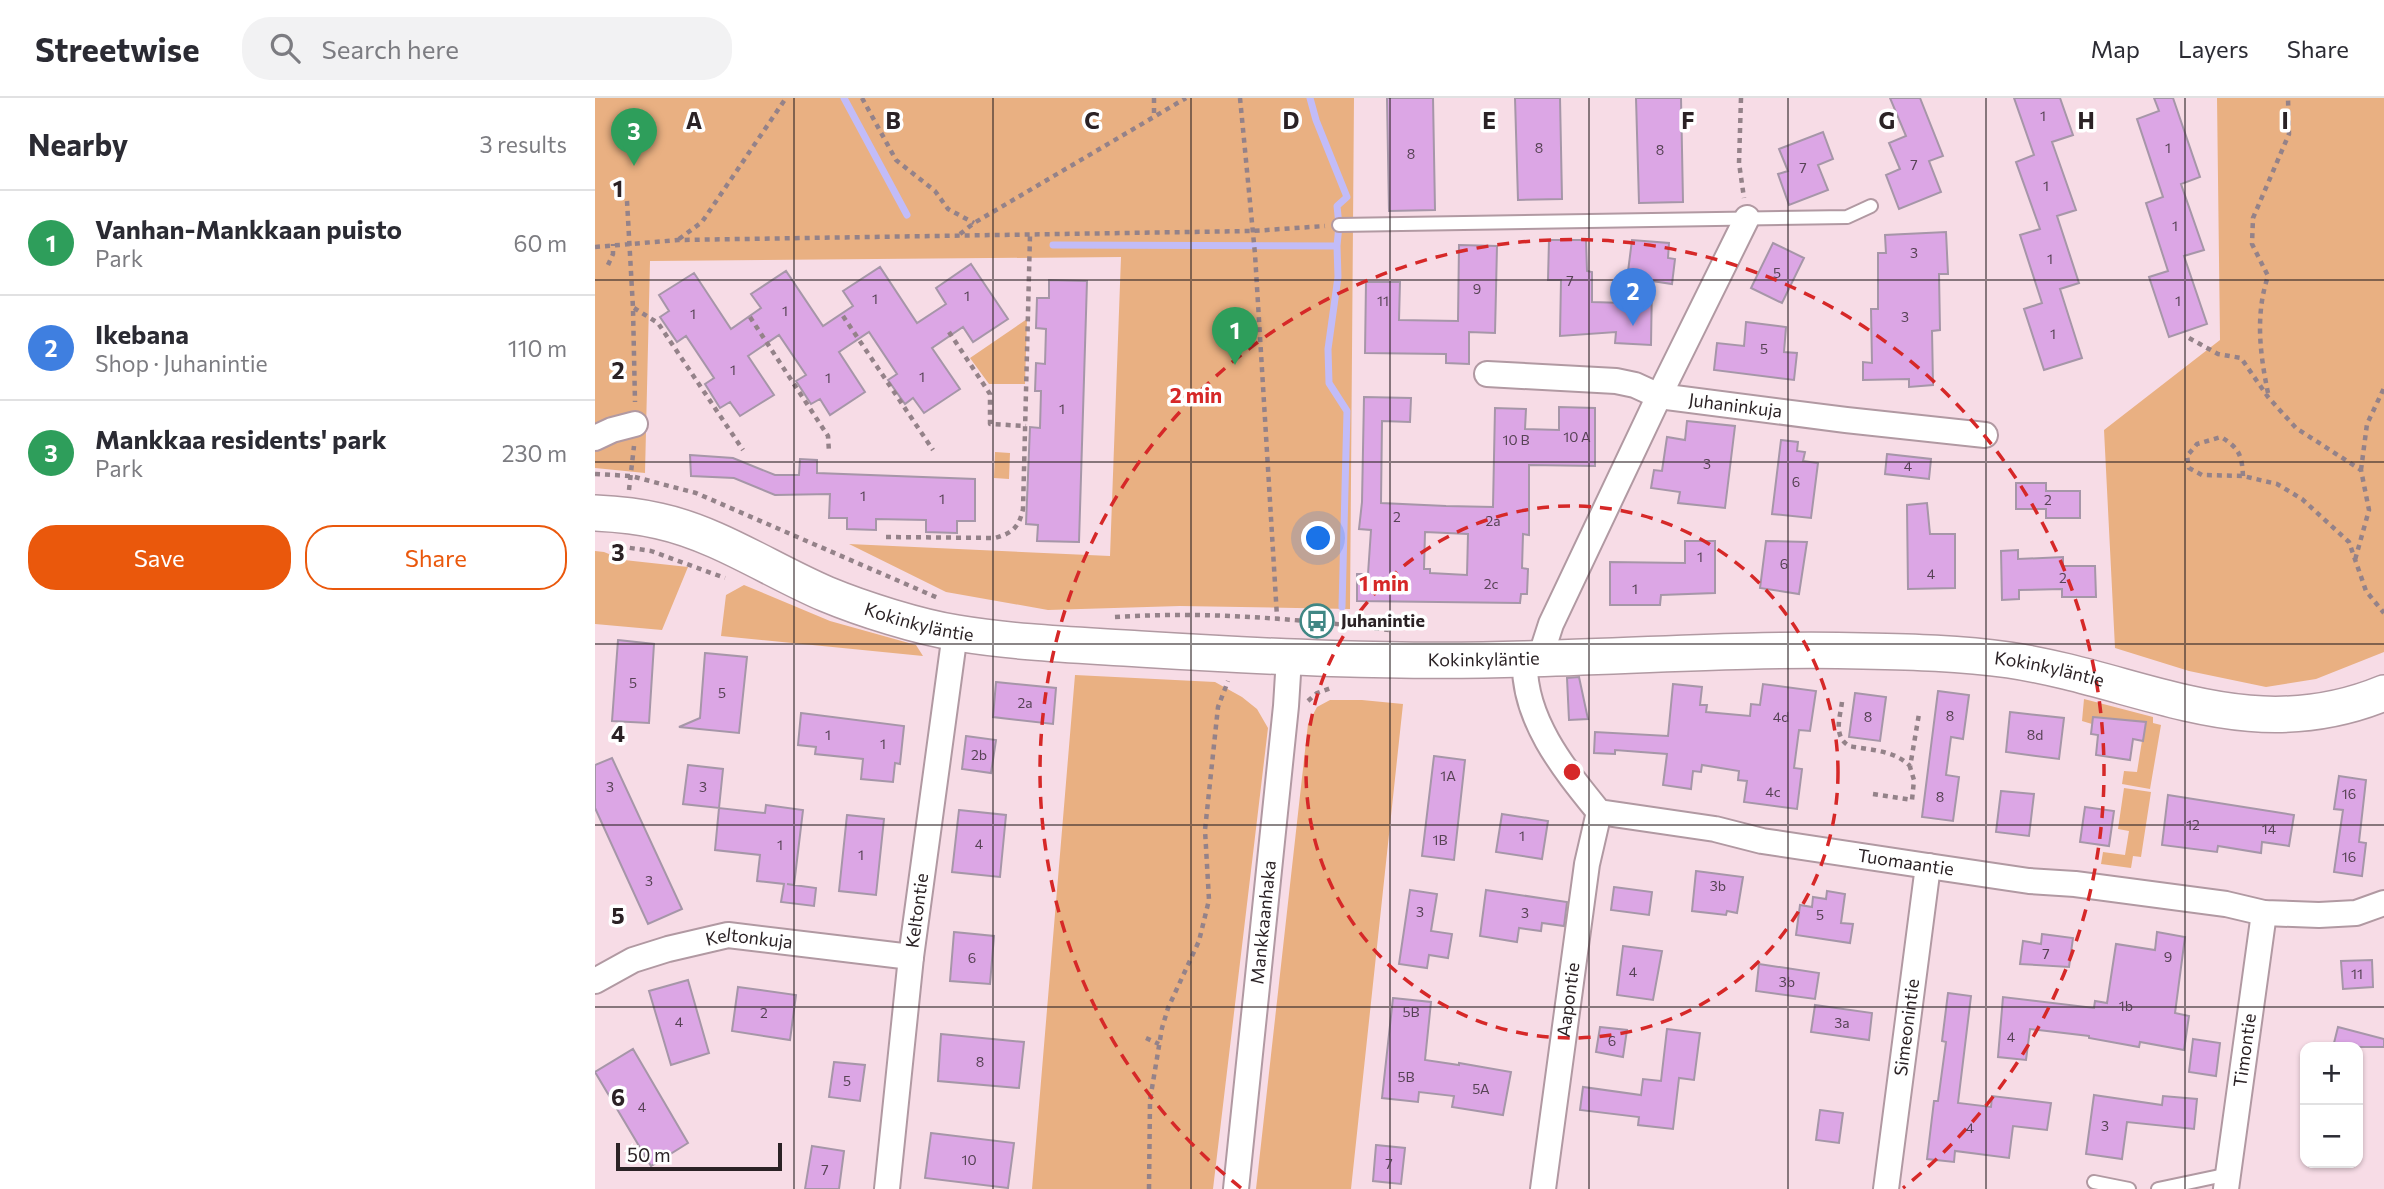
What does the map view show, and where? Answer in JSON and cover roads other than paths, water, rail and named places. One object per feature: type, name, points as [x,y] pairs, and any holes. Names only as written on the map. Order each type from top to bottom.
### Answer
[{"type":"main road","name":"Kokinkyläntie","points":[[595,513],[660,521],[702,535],[827,595],[876,611],[952,618],[1050,643],[1289,658],[1533,659],[1787,649],[1937,653],[2006,660],[2064,670],[2179,702],[2244,715],[2321,712],[2384,693]]},
{"type":"street","points":[[1599,813],[1550,744],[1536,717],[1524,679],[1747,218]]},
{"type":"street","name":"Juhaninkuja","points":[[1487,374],[1616,381],[1635,385],[1659,396],[1985,435]]},
{"type":"street","points":[[595,438],[635,424]]},
{"type":"street","name":"Keltontie","points":[[887,1189],[911,957],[952,618]]},
{"type":"street","name":"Mankkaanhaka","points":[[1236,1189],[1289,658]]},
{"type":"street","name":"Tuomaantie","points":[[1599,813],[1715,829],[1762,841],[1928,866],[2029,881],[2075,884],[2212,902],[2264,913],[2356,913],[2384,903]]},
{"type":"street","name":"Aapontie","points":[[1543,1189],[1587,864],[1599,813]]},
{"type":"street","name":"Simeonintie","points":[[1887,1189],[1928,866]]},
{"type":"street","name":"Timontie","points":[[2228,1181],[2264,913]]},
{"type":"street","name":"Keltonkuja","points":[[595,981],[633,960],[728,935],[911,957]]},
{"type":"lane","points":[[1339,225],[1847,217],[1871,206]]},
{"type":"lane","points":[[2158,1189],[2228,1181]]},
{"type":"lane","points":[[2094,1182],[2129,1189]]},
{"type":"waterway","points":[[844,98],[907,215]]},
{"type":"waterway","points":[[1310,98],[1347,197],[1337,206],[1338,277],[1328,349],[1329,383],[1347,411],[1342,607]]},
{"type":"waterway","points":[[1053,245],[1337,246]]},
{"type":"place","name":"Mankkaa residents' park","points":[[634,166]]},
{"type":"place","name":"Ikebana","points":[[1633,326]]},
{"type":"place","name":"Vanhan-Mankkaan puisto","points":[[1235,365]]},
{"type":"place","name":"Juhanintie","points":[[1317,621]]}]
